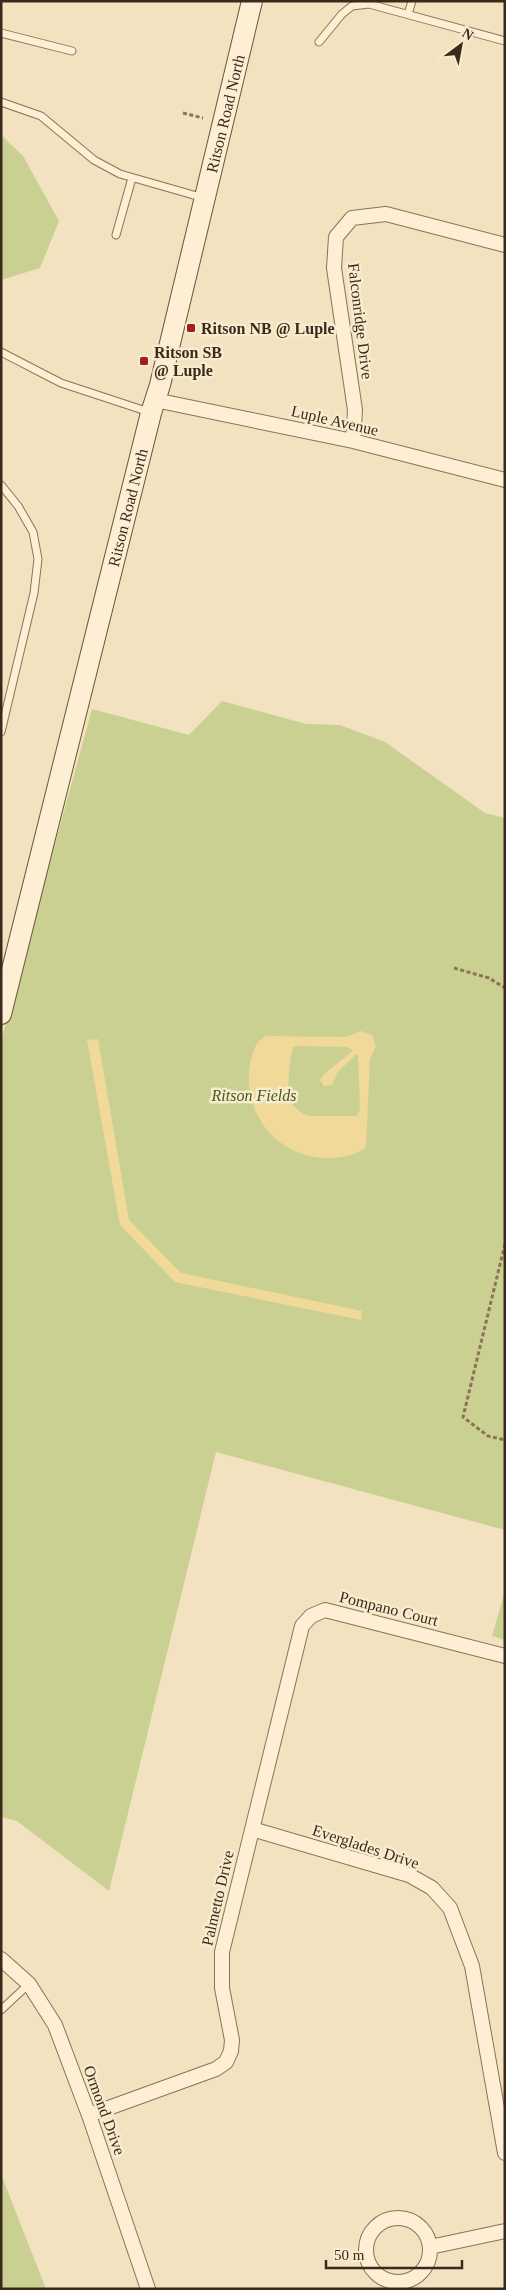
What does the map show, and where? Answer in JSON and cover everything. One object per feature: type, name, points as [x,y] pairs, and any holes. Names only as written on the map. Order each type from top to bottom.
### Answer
[{"type":"main road","name":"Ritson Road North","points":[[1,1014],[153,407],[252,1]]},
{"type":"street","name":"Falconridge Drive","points":[[353,441],[355,410],[334,268],[336,237],[352,218],[386,214],[505,245]]},
{"type":"street","name":"Luple Avenue","points":[[153,407],[353,441],[505,480]]},
{"type":"street","name":"Pompano Court","points":[[294,1658],[302,1626],[311,1616],[325,1610],[505,1656]]},
{"type":"street","name":"Palmetto Drive","points":[[89,2115],[216,2069],[226,2062],[231,2051],[232,2040],[222,1988],[222,1952],[294,1658]]},
{"type":"street","name":"Everglades Drive","points":[[252,1829],[409,1874],[432,1888],[450,1908],[472,1966],[505,2154]]},
{"type":"street","name":"Ormond Drive","points":[[1,1959],[29,1984],[55,2025],[89,2115],[148,2289]]},
{"type":"street","points":[[390,2219],[402,2219],[412,2222],[421,2228],[427,2237],[430,2248],[425,2267],[419,2275],[410,2280],[400,2282],[380,2277],[368,2261],[366,2251],[368,2240],[373,2231],[390,2219]]},
{"type":"street","points":[[430,2248],[505,2231]]},
{"type":"lane","points":[[408,14],[412,1]]},
{"type":"lane","points":[[319,42],[342,14],[352,6],[369,4],[505,41]]},
{"type":"lane","points":[[1,33],[72,51]]},
{"type":"lane","points":[[1,102],[41,116],[94,160],[120,174],[204,198]]},
{"type":"lane","points":[[116,235],[132,178]]},
{"type":"lane","points":[[1,352],[61,383],[153,407]]},
{"type":"lane","points":[[1,485],[18,506],[32,532],[38,559],[30,612],[1,732]]},
{"type":"lane","points":[[1,2010],[29,1984]]},
{"type":"path","points":[[183,113],[203,118]]},
{"type":"path","points":[[454,968],[489,978],[505,988]]},
{"type":"path","points":[[505,1244],[463,1417],[488,1436],[505,1440]]},
{"type":"green space","points":[[1,135],[23,156],[59,221],[40,268],[1,280]]},
{"type":"green space","name":"Ritson Fields","points":[[222,701],[306,724],[340,725],[385,742],[485,813],[505,818],[505,1530],[216,1452],[109,1891],[17,1821],[1,1817],[1,1041],[92,709],[189,735]]},
{"type":"green space","points":[[505,1591],[505,1640],[492,1636]]},
{"type":"green space","points":[[1,2174],[46,2289],[1,2289]]},
{"type":"sand","points":[[361,1031],[372,1035],[376,1046],[370,1059],[366,1147],[351,1155],[340,1157],[322,1158],[304,1155],[288,1148],[275,1138],[264,1126],[255,1111],[250,1095],[249,1078],[253,1052],[260,1040],[267,1036],[346,1037]],"holes":[[[293,1047],[346,1047],[353,1050],[320,1080],[324,1086],[332,1085],[338,1072],[356,1054],[358,1055],[360,1109],[357,1116],[309,1116],[298,1110],[291,1102],[289,1091]]]},
{"type":"sand","points":[[98,1039],[129,1220],[181,1273],[362,1311],[361,1320],[175,1282],[120,1225],[87,1040]]},
{"type":"place","name":"Ritson NB @ Luple","points":[[191,328]]},
{"type":"place","name":"Ritson SB @ Luple","points":[[144,361]]}]
